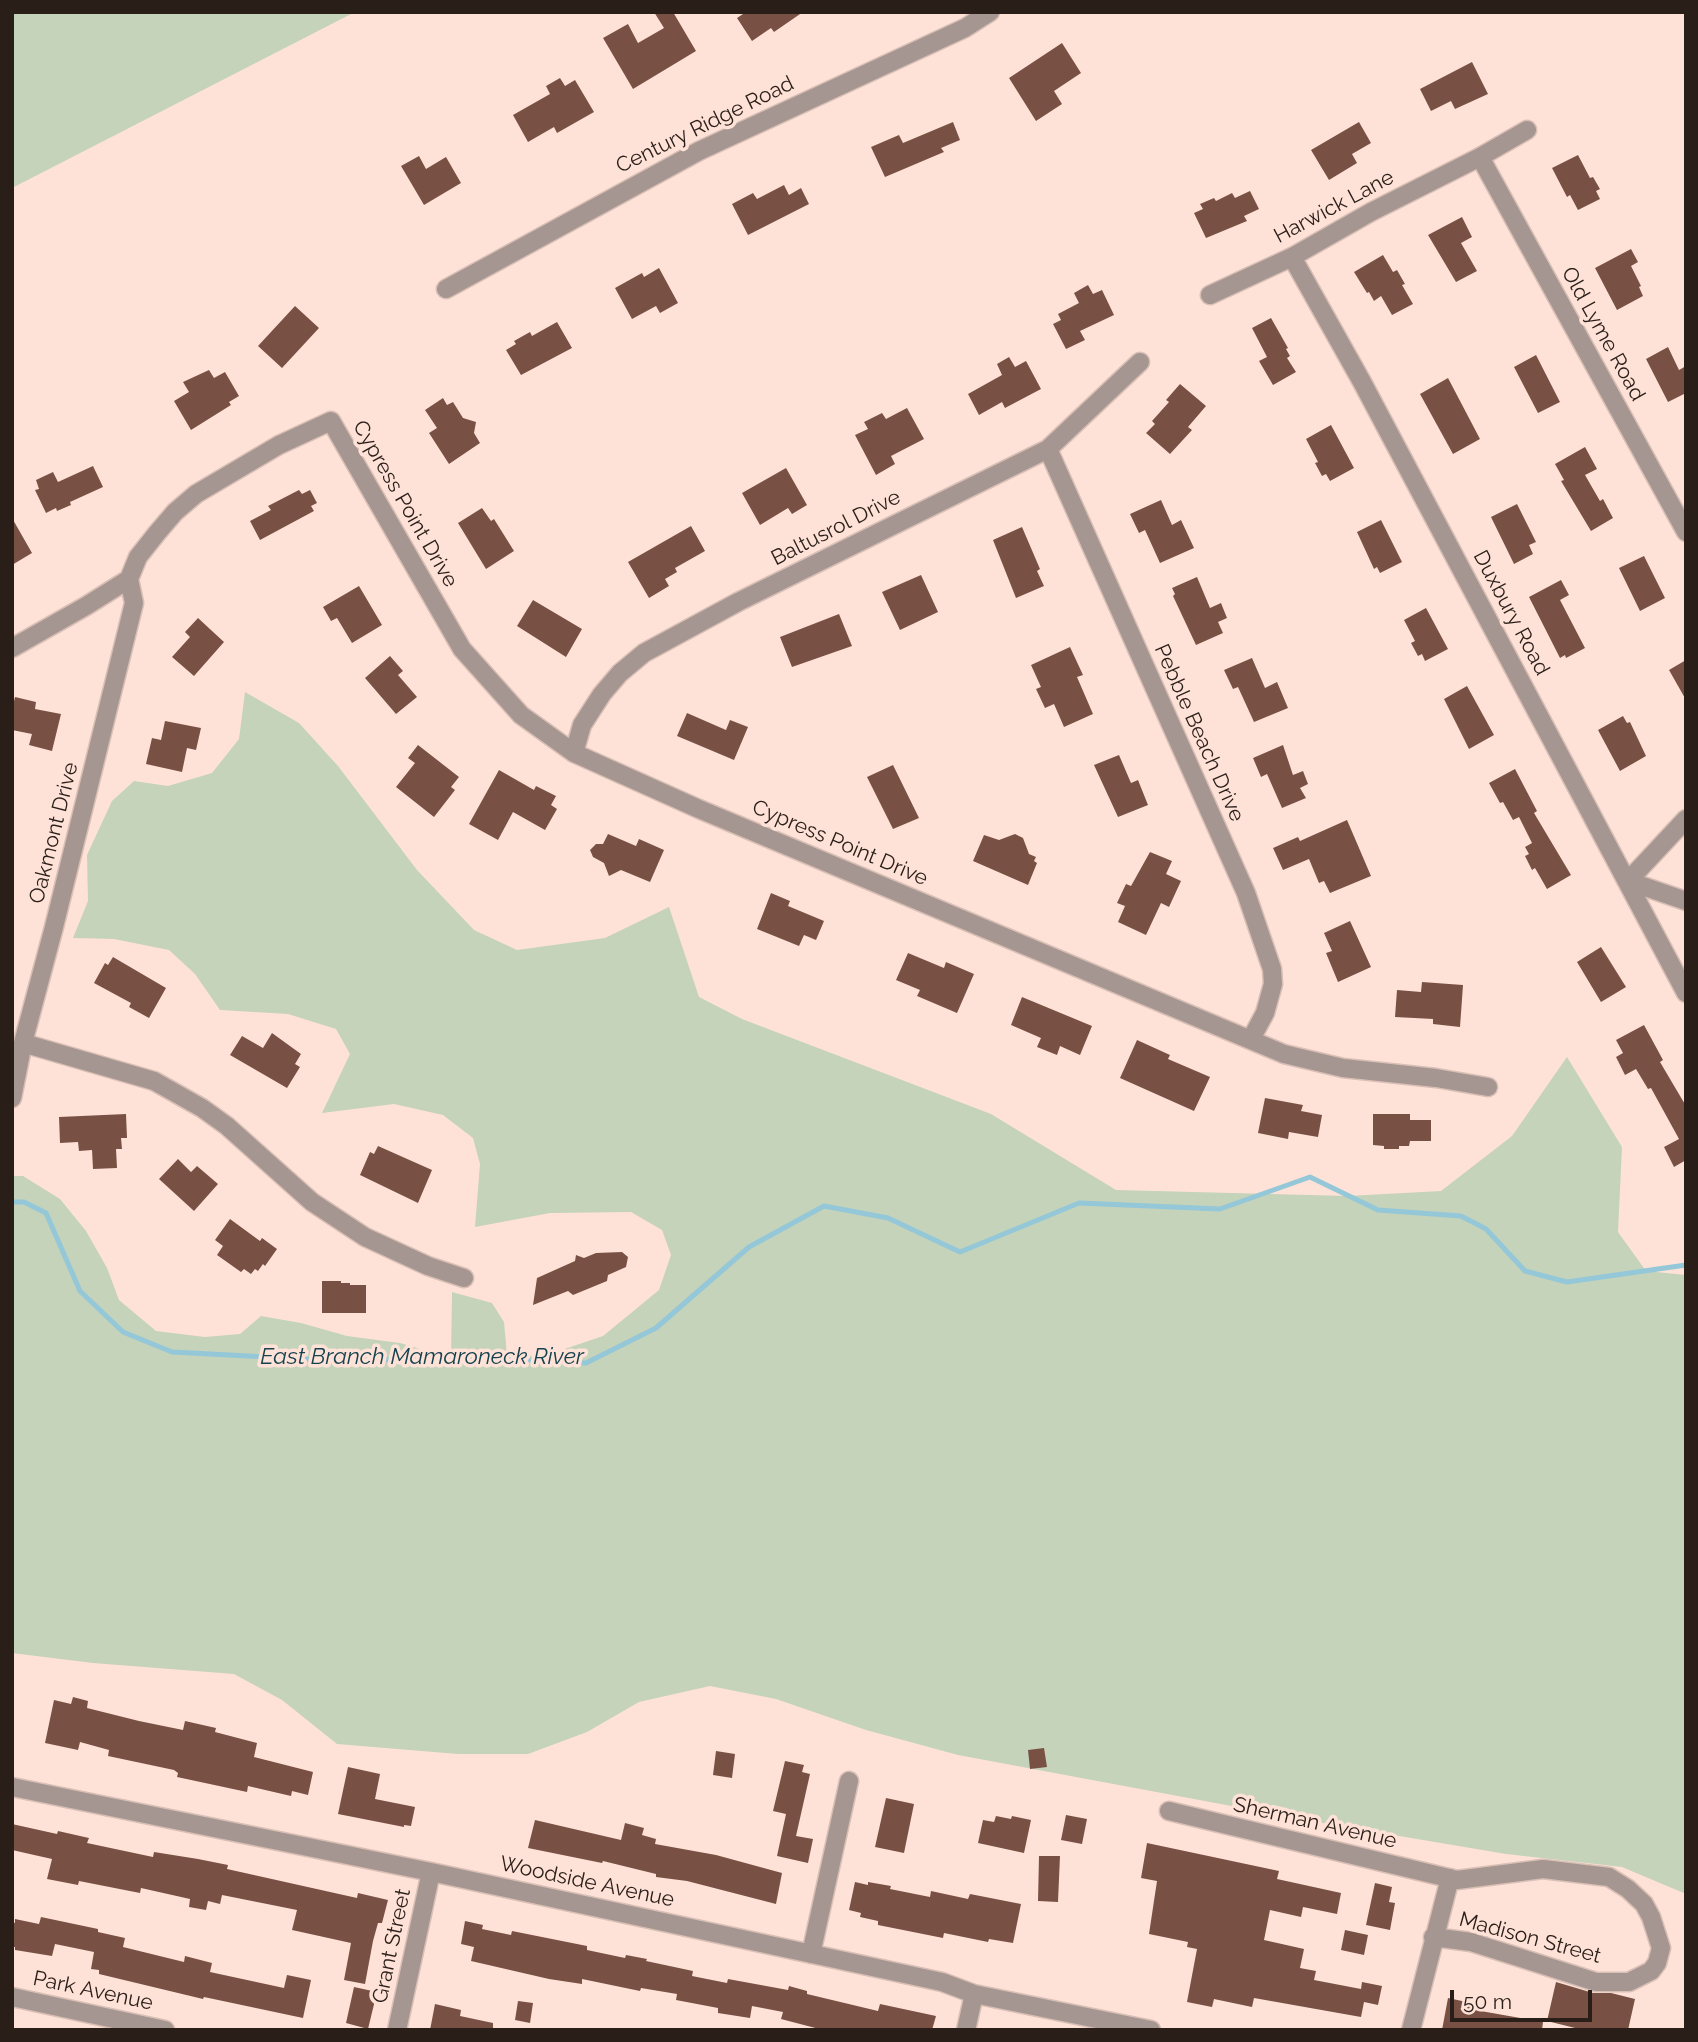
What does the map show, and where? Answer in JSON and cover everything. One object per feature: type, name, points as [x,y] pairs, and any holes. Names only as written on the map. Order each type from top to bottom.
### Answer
[{"type":"street","name":"Century Ridge Road","points":[[446,289],[699,151],[965,28],[990,12]]},
{"type":"street","name":"Harwick Lane","points":[[1210,296],[1292,257],[1527,130]]},
{"type":"street","name":"Old Lyme Road","points":[[1480,157],[1686,532]]},
{"type":"street","name":"Duxbury Road","points":[[1292,257],[1369,394],[1686,993]]},
{"type":"street","name":"Baltusrol Drive","points":[[575,753],[582,724],[602,694],[620,673],[644,653],[811,566],[1048,449],[1140,362]]},
{"type":"street","name":"Cypress Point Drive","points":[[129,579],[138,557],[175,512],[196,494],[279,445],[331,421],[462,649],[521,715],[575,753],[699,809],[1284,1054],[1343,1068],[1436,1078],[1488,1087]]},
{"type":"street","name":"Pebble Beach Drive","points":[[1048,449],[1246,893],[1268,956],[1273,984],[1265,1013],[1251,1039]]},
{"type":"street","points":[[12,648],[129,579]]},
{"type":"street","name":"Oakmont Drive","points":[[12,1098],[23,1043],[134,603],[129,579]]},
{"type":"street","points":[[1686,818],[1628,881],[1686,901]]},
{"type":"street","points":[[23,1043],[154,1081],[202,1108],[227,1126],[312,1202],[365,1237],[428,1266],[464,1278]]},
{"type":"street","points":[[811,1954],[849,1781]]},
{"type":"street","name":"Woodside Avenue","points":[[12,1787],[430,1872],[942,1982],[974,1994],[1151,2030]]},
{"type":"street","name":"Sherman Avenue","points":[[1169,1811],[1450,1878]]},
{"type":"street","name":"Madison Street","points":[[1411,2030],[1433,1937],[1450,1878],[1457,1880],[1543,1868],[1609,1877],[1628,1889],[1644,1904],[1661,1948],[1657,1963],[1651,1971],[1629,1982],[1596,1982],[1471,1942],[1433,1937]]},
{"type":"street","name":"Grant Street","points":[[397,2030],[430,1872]]},
{"type":"street","points":[[966,2030],[974,1994]]},
{"type":"street","name":"Park Avenue","points":[[12,1997],[165,2030]]},
{"type":"green space","points":[[12,12],[355,12],[12,188]]},
{"type":"green space","points":[[245,692],[299,723],[338,766],[417,870],[474,930],[517,950],[605,938],[669,907],[699,997],[742,1019],[991,1114],[1116,1190],[1348,1196],[1441,1191],[1512,1136],[1567,1057],[1622,1147],[1618,1232],[1646,1271],[1686,1275],[1686,1894],[1622,1867],[1506,1854],[1328,1824],[958,1755],[866,1730],[776,1699],[710,1686],[639,1702],[587,1732],[528,1754],[458,1754],[337,1744],[282,1700],[234,1674],[93,1663],[12,1653],[12,1176],[23,1176],[60,1199],[86,1231],[107,1268],[119,1300],[156,1331],[205,1337],[240,1334],[261,1316],[301,1323],[347,1336],[400,1343],[451,1358],[452,1292],[492,1303],[504,1322],[507,1355],[544,1356],[603,1336],[659,1290],[671,1255],[662,1230],[631,1212],[550,1213],[475,1227],[480,1164],[473,1138],[443,1115],[394,1104],[322,1113],[350,1054],[336,1029],[288,1014],[220,1010],[195,974],[169,950],[114,939],[73,938],[88,901],[87,855],[112,801],[134,781],[168,786],[212,773],[239,739]]},
{"type":"building","points":[[654,12],[673,12],[696,51],[633,89],[603,38],[628,24],[638,43],[664,28]]},
{"type":"building","points":[[746,12],[803,12],[774,32],[771,28],[752,41],[737,18]]},
{"type":"building","points":[[1062,43],[1081,73],[1054,91],[1062,104],[1036,121],[1009,78]]},
{"type":"building","points":[[1472,62],[1488,94],[1455,109],[1451,101],[1431,111],[1420,89]]},
{"type":"building","points":[[560,78],[565,86],[575,80],[594,112],[557,133],[554,127],[528,142],[513,115],[550,94],[546,86]]},
{"type":"building","points":[[953,122],[960,140],[941,148],[944,152],[885,177],[871,147],[899,135],[903,143]]},
{"type":"building","points":[[1359,122],[1371,143],[1352,154],[1357,163],[1329,180],[1311,150]]},
{"type":"building","points":[[1578,155],[1590,178],[1593,177],[1600,189],[1596,191],[1600,199],[1578,210],[1570,195],[1567,197],[1552,168]]},
{"type":"building","points":[[419,156],[426,169],[446,157],[461,183],[424,205],[401,166]]},
{"type":"building","points":[[784,185],[789,195],[801,188],[809,204],[748,235],[732,204],[753,193],[757,199]]},
{"type":"building","points":[[1250,191],[1259,209],[1244,216],[1247,221],[1206,238],[1194,213],[1203,209],[1200,204],[1214,198],[1216,201],[1232,193],[1235,198]]},
{"type":"building","points":[[1462,217],[1472,237],[1461,243],[1477,271],[1456,282],[1428,235]]},
{"type":"building","points":[[1631,249],[1638,262],[1631,266],[1643,296],[1617,310],[1595,268]]},
{"type":"building","points":[[1383,255],[1393,272],[1397,270],[1413,304],[1392,315],[1381,296],[1374,301],[1354,272]]},
{"type":"building","points":[[659,268],[678,303],[660,313],[656,306],[632,319],[615,288],[642,273],[644,277]]},
{"type":"building","points":[[1088,285],[1093,294],[1102,290],[1114,315],[1080,331],[1085,340],[1066,349],[1053,324],[1061,320],[1058,314],[1079,303],[1074,293]]},
{"type":"building","points":[[295,306],[319,328],[282,368],[258,346]]},
{"type":"building","points":[[1271,318],[1288,348],[1286,349],[1290,356],[1287,358],[1296,372],[1273,385],[1259,361],[1267,357],[1252,328]]},
{"type":"building","points":[[557,322],[572,348],[521,375],[506,350],[516,344],[514,341],[530,332],[532,336]]},
{"type":"building","points":[[1668,347],[1679,370],[1686,366],[1686,393],[1668,402],[1646,359]]},
{"type":"building","points":[[1536,355],[1560,402],[1538,413],[1514,367]]},
{"type":"building","points":[[1009,357],[1015,367],[1026,361],[1041,389],[1005,408],[1002,402],[979,415],[968,394],[1002,375],[997,364]]},
{"type":"building","points":[[209,370],[214,378],[225,372],[239,396],[229,402],[231,405],[191,430],[174,401],[189,392],[183,382]]},
{"type":"building","points":[[1448,378],[1480,439],[1453,454],[1420,394]]},
{"type":"building","points":[[1180,384],[1206,406],[1188,427],[1192,430],[1170,454],[1146,433],[1155,424],[1152,421],[1169,402],[1166,400]]},
{"type":"building","points":[[443,398],[447,405],[453,402],[463,418],[476,422],[474,433],[480,443],[449,464],[429,433],[437,428],[425,410]]},
{"type":"building","points":[[907,408],[924,439],[891,456],[895,464],[876,475],[855,435],[868,429],[864,422],[882,413],[886,419]]},
{"type":"building","points":[[1331,425],[1354,468],[1330,481],[1326,474],[1322,476],[1306,439]]},
{"type":"building","points":[[1585,447],[1597,469],[1585,475],[1613,518],[1591,531],[1561,481],[1564,480],[1555,464]]},
{"type":"building","points":[[93,466],[103,487],[70,502],[71,505],[46,513],[35,490],[39,489],[36,480],[53,472],[58,482]]},
{"type":"building","points":[[786,468],[807,505],[792,514],[788,508],[760,525],[742,493]]},
{"type":"building","points":[[299,490],[302,494],[310,490],[317,503],[311,506],[314,511],[260,540],[250,521],[271,510],[268,506]]},
{"type":"building","points":[[1161,500],[1172,525],[1181,520],[1194,548],[1160,563],[1145,530],[1139,533],[1130,514]]},
{"type":"building","points":[[1517,504],[1536,542],[1529,545],[1533,554],[1514,564],[1491,517]]},
{"type":"building","points":[[482,508],[491,521],[494,519],[514,551],[486,569],[458,523]]},
{"type":"building","points":[[12,518],[32,553],[12,565]]},
{"type":"building","points":[[1381,520],[1402,562],[1380,573],[1377,567],[1374,569],[1357,532]]},
{"type":"building","points":[[691,526],[705,551],[675,568],[677,572],[665,579],[669,586],[649,598],[628,562]]},
{"type":"building","points":[[1022,527],[1040,569],[1037,571],[1044,586],[1016,598],[993,540]]},
{"type":"building","points":[[1644,556],[1665,598],[1640,611],[1619,568]]},
{"type":"building","points":[[921,575],[938,612],[900,630],[882,592]]},
{"type":"building","points":[[1197,577],[1210,608],[1221,603],[1227,618],[1218,622],[1223,633],[1196,645],[1173,596],[1175,594],[1172,588]]},
{"type":"building","points":[[1561,580],[1569,595],[1560,600],[1585,648],[1566,658],[1565,655],[1560,658],[1529,597]]},
{"type":"building","points":[[359,586],[382,625],[352,643],[337,618],[331,621],[323,607]]},
{"type":"building","points":[[533,600],[582,629],[566,657],[517,626]]},
{"type":"building","points":[[1426,608],[1448,649],[1425,661],[1422,654],[1418,656],[1411,643],[1415,641],[1404,620]]},
{"type":"building","points":[[839,614],[852,646],[792,667],[780,637]]},
{"type":"building","points":[[198,618],[224,642],[194,676],[172,657],[190,637],[185,632]]},
{"type":"building","points":[[1070,647],[1083,675],[1077,677],[1093,714],[1064,727],[1054,704],[1045,708],[1036,689],[1041,687],[1031,665]]},
{"type":"building","points":[[390,656],[403,671],[398,675],[417,697],[396,714],[365,678]]},
{"type":"building","points":[[1252,658],[1265,688],[1277,682],[1288,708],[1254,722],[1238,687],[1233,689],[1224,670]]},
{"type":"building","points":[[1686,660],[1686,700],[1669,670]]},
{"type":"building","points":[[1467,686],[1494,735],[1469,749],[1444,699]]},
{"type":"building","points":[[15,697],[36,702],[35,709],[61,714],[52,751],[29,745],[32,734],[12,730]]},
{"type":"building","points":[[687,713],[726,730],[730,720],[748,727],[734,760],[677,736]]},
{"type":"building","points":[[1623,716],[1627,723],[1630,722],[1646,756],[1620,771],[1598,730]]},
{"type":"building","points":[[165,721],[201,728],[196,750],[187,748],[182,772],[146,764],[152,738],[161,740]]},
{"type":"building","points":[[418,745],[459,777],[451,787],[455,790],[434,817],[396,787],[415,763],[408,758]]},
{"type":"building","points":[[1283,745],[1293,775],[1303,771],[1308,784],[1300,788],[1306,798],[1282,808],[1267,774],[1261,777],[1253,758]]},
{"type":"building","points":[[1119,755],[1131,783],[1138,780],[1148,805],[1118,817],[1094,765]]},
{"type":"building","points":[[893,765],[919,818],[893,829],[867,777]]},
{"type":"building","points":[[1515,769],[1537,811],[1534,813],[1571,875],[1547,889],[1525,856],[1529,854],[1525,847],[1532,843],[1519,817],[1513,820],[1489,783]]},
{"type":"building","points":[[499,770],[534,790],[536,786],[556,796],[551,805],[557,809],[545,830],[513,812],[498,840],[469,824]]},
{"type":"building","points":[[1347,820],[1371,876],[1330,893],[1324,881],[1319,883],[1309,859],[1283,870],[1273,848],[1298,837],[1300,841]]},
{"type":"building","points":[[608,834],[636,846],[639,839],[664,850],[650,882],[621,870],[609,876],[604,863],[593,857],[590,850],[596,844],[603,844]]},
{"type":"building","points":[[1015,834],[1023,838],[1029,854],[1036,857],[1034,861],[1037,863],[1028,885],[973,861],[984,835],[999,840]]},
{"type":"building","points":[[1150,852],[1172,861],[1166,874],[1181,881],[1169,907],[1161,903],[1146,935],[1118,922],[1125,906],[1117,903],[1126,884],[1131,886]]},
{"type":"building","points":[[771,893],[790,901],[788,906],[824,921],[816,940],[804,935],[799,946],[757,929]]},
{"type":"building","points":[[1350,921],[1371,967],[1338,982],[1326,953],[1332,951],[1324,933]]},
{"type":"building","points":[[1601,947],[1626,987],[1601,1002],[1577,962]]},
{"type":"building","points":[[908,953],[944,968],[946,962],[974,974],[957,1013],[917,996],[920,990],[896,980]]},
{"type":"building","points":[[113,957],[166,988],[149,1018],[129,1007],[131,1003],[94,983],[105,963],[108,965]]},
{"type":"building","points":[[1422,982],[1463,985],[1460,1027],[1433,1024],[1433,1019],[1395,1017],[1397,990],[1421,992]]},
{"type":"building","points":[[1022,997],[1092,1026],[1080,1055],[1060,1046],[1057,1055],[1037,1047],[1041,1038],[1011,1025]]},
{"type":"building","points":[[1644,1025],[1663,1060],[1660,1062],[1686,1106],[1686,1160],[1674,1167],[1664,1147],[1679,1139],[1651,1088],[1648,1089],[1636,1069],[1625,1075],[1616,1057],[1623,1053],[1616,1040]]},
{"type":"building","points":[[272,1033],[301,1054],[295,1064],[300,1067],[287,1088],[230,1055],[242,1036],[263,1048]]},
{"type":"building","points":[[1137,1040],[1170,1055],[1168,1059],[1210,1077],[1194,1111],[1120,1078]]},
{"type":"building","points":[[1265,1098],[1303,1105],[1301,1111],[1322,1115],[1318,1137],[1289,1132],[1288,1139],[1258,1133]]},
{"type":"building","points":[[126,1114],[127,1138],[121,1138],[122,1149],[116,1149],[117,1168],[93,1169],[92,1150],[79,1151],[78,1142],[60,1143],[59,1117]]},
{"type":"building","points":[[1373,1114],[1410,1114],[1410,1120],[1431,1120],[1431,1141],[1410,1141],[1409,1146],[1399,1146],[1399,1149],[1384,1149],[1384,1146],[1373,1145]]},
{"type":"building","points":[[378,1146],[432,1170],[418,1203],[360,1175],[370,1152],[374,1154]]},
{"type":"building","points":[[178,1159],[191,1172],[197,1166],[218,1184],[194,1211],[159,1179]]},
{"type":"building","points":[[230,1219],[260,1241],[262,1238],[277,1249],[258,1271],[255,1269],[251,1274],[244,1269],[241,1272],[217,1255],[223,1246],[215,1240]]},
{"type":"building","points":[[622,1252],[628,1257],[626,1267],[608,1275],[607,1281],[573,1295],[568,1291],[533,1305],[537,1278],[575,1261],[576,1255],[584,1258],[596,1253]]},
{"type":"building","points":[[322,1281],[366,1285],[366,1313],[322,1313]]},
{"type":"building","points":[[73,1697],[88,1701],[87,1708],[139,1721],[183,1730],[185,1721],[216,1728],[215,1732],[257,1743],[254,1757],[313,1772],[308,1795],[292,1791],[291,1796],[248,1786],[247,1792],[177,1777],[178,1773],[174,1770],[108,1756],[109,1750],[80,1742],[78,1750],[45,1743],[54,1700],[71,1704]]},
{"type":"building","points":[[1044,1748],[1047,1767],[1030,1769],[1028,1750]]},
{"type":"building","points":[[716,1751],[735,1754],[732,1778],[713,1775]]},
{"type":"building","points":[[785,1761],[804,1765],[802,1772],[810,1774],[796,1836],[813,1839],[808,1863],[777,1856],[786,1814],[773,1811]]},
{"type":"building","points":[[348,1767],[380,1774],[375,1799],[415,1807],[411,1826],[404,1827],[338,1814]]},
{"type":"building","points":[[886,1798],[914,1804],[904,1853],[875,1847]]},
{"type":"building","points":[[1066,1815],[1087,1819],[1082,1844],[1061,1840]]},
{"type":"building","points":[[996,1816],[1031,1820],[1024,1853],[978,1843],[983,1820],[994,1822]]},
{"type":"building","points":[[535,1820],[621,1840],[625,1823],[644,1828],[642,1835],[656,1839],[655,1844],[716,1855],[782,1873],[776,1904],[687,1881],[656,1877],[656,1874],[603,1861],[602,1863],[528,1848]]},
{"type":"building","points":[[12,1824],[89,1838],[87,1843],[153,1857],[154,1852],[198,1859],[228,1865],[227,1869],[357,1898],[358,1893],[388,1900],[382,1923],[378,1923],[373,1941],[365,1984],[344,1980],[351,1943],[292,1930],[297,1910],[222,1895],[220,1904],[208,1901],[206,1910],[189,1907],[190,1899],[141,1888],[140,1893],[79,1881],[78,1885],[47,1879],[52,1859],[12,1850]]},
{"type":"building","points":[[1147,1843],[1279,1871],[1277,1879],[1341,1893],[1337,1914],[1303,1907],[1301,1917],[1270,1910],[1264,1940],[1304,1949],[1300,1968],[1316,1971],[1314,1980],[1361,1989],[1362,1982],[1382,1986],[1378,2005],[1364,2002],[1361,2017],[1254,1998],[1252,2007],[1214,1999],[1212,2007],[1187,2002],[1197,1949],[1187,1947],[1188,1942],[1149,1934],[1157,1881],[1141,1878]]},
{"type":"building","points":[[1039,1856],[1060,1856],[1058,1902],[1038,1901]]},
{"type":"building","points":[[855,1882],[891,1886],[890,1889],[930,1897],[931,1891],[968,1899],[970,1894],[1021,1904],[1013,1943],[989,1939],[988,1942],[944,1933],[943,1938],[878,1925],[878,1921],[860,1917],[861,1913],[849,1910]]},
{"type":"building","points":[[1375,1883],[1392,1887],[1389,1902],[1395,1903],[1390,1930],[1366,1925]]},
{"type":"building","points":[[41,1917],[98,1929],[98,1932],[125,1938],[123,1947],[184,1962],[185,1956],[212,1963],[210,1972],[284,1988],[287,1975],[311,1980],[303,2018],[204,1997],[203,1999],[99,1974],[99,1970],[91,1969],[94,1952],[55,1944],[52,1956],[15,1950],[15,1947],[12,1947],[12,1922],[15,1923],[15,1919],[39,1924]]},
{"type":"building","points":[[465,1921],[483,1925],[482,1929],[511,1935],[512,1931],[587,1946],[587,1950],[625,1958],[626,1955],[647,1959],[646,1961],[693,1971],[692,1976],[727,1983],[728,1979],[788,1990],[789,1986],[807,1991],[807,1994],[878,2011],[880,2004],[936,2016],[932,2030],[823,2030],[781,2019],[783,2012],[752,2006],[750,2018],[718,2013],[718,2008],[676,2000],[677,1994],[641,1988],[640,1991],[582,1979],[582,1984],[549,1979],[471,1961],[474,1947],[461,1944]]},
{"type":"building","points":[[1345,1930],[1368,1935],[1364,1955],[1341,1950]]},
{"type":"building","points":[[1556,1982],[1593,1993],[1611,1993],[1635,1999],[1628,2030],[1583,2030],[1547,2021]]},
{"type":"building","points":[[354,1987],[377,1992],[368,2029],[346,2023]]},
{"type":"building","points":[[1448,1998],[1476,2004],[1475,2010],[1543,2022],[1542,2030],[1442,2030]]},
{"type":"building","points":[[518,2001],[533,2003],[530,2023],[515,2020]]},
{"type":"building","points":[[435,2004],[461,2010],[460,2016],[493,2023],[493,2030],[430,2030]]},
{"type":"waterway","name":"East Branch Mamaroneck River","points":[[12,1202],[24,1202],[46,1213],[80,1291],[123,1332],[172,1352],[343,1361],[471,1357],[586,1363],[656,1328],[749,1247],[824,1206],[888,1218],[960,1252],[1079,1203],[1220,1209],[1310,1177],[1378,1210],[1461,1216],[1486,1229],[1525,1271],[1567,1282],[1686,1265]]}]
